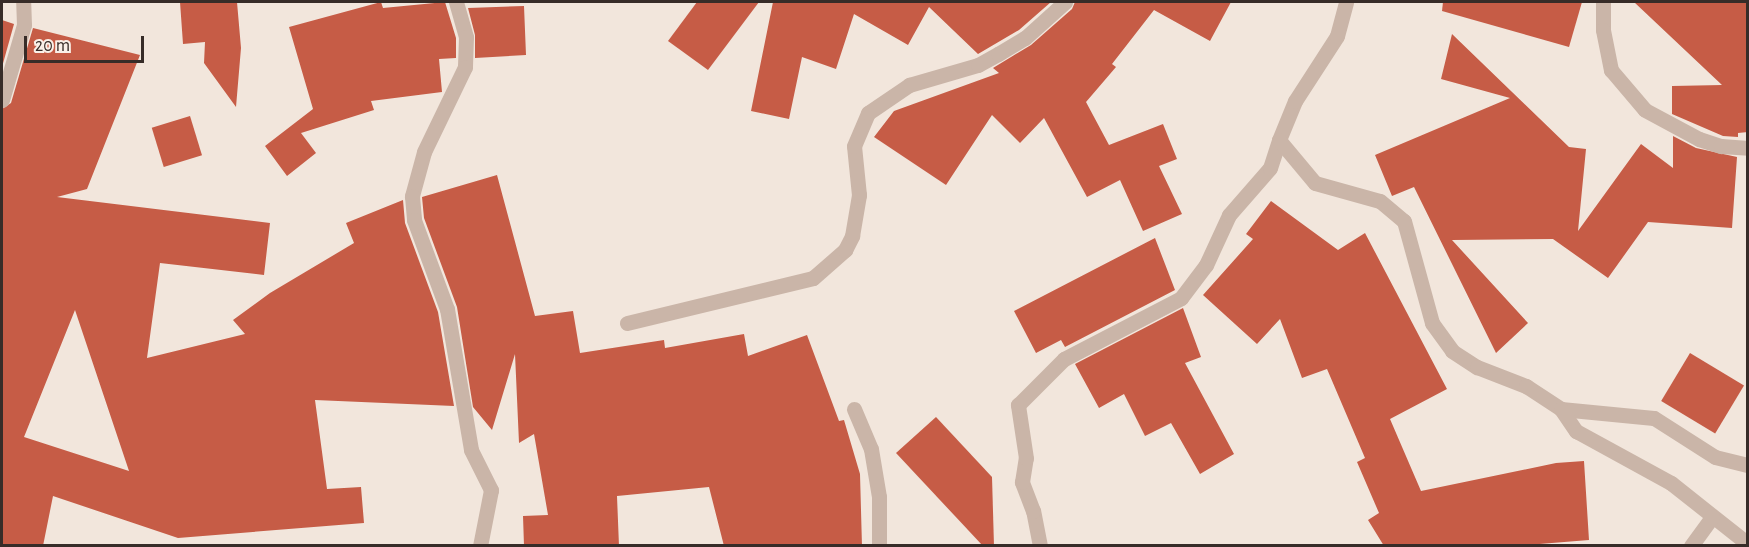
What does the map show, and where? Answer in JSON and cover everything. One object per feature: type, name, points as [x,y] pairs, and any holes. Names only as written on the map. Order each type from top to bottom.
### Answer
[{"type":"street","points":[[2,100],[24,25],[23,2]]},
{"type":"street","points":[[456,2],[465,37],[465,67],[424,152],[412,196],[414,220],[447,309],[471,450],[491,490],[480,546]]},
{"type":"street","points":[[627,323],[813,278],[845,250],[852,236],[859,195],[854,146],[868,113],[909,85],[978,65],[999,54],[1025,38],[1065,2]]},
{"type":"street","points":[[1040,546],[1033,511],[1022,482],[1026,458],[1018,405],[1064,359],[1180,298],[1206,265],[1229,215],[1270,168],[1295,101],[1337,36],[1346,2]]},
{"type":"street","points":[[1603,2],[1604,42],[1611,70],[1644,110],[1699,139],[1721,146],[1748,148]]},
{"type":"street","points":[[1279,140],[1315,183],[1380,201],[1404,221],[1432,323],[1452,351],[1477,366],[1527,386],[1562,409],[1576,431],[1671,483],[1748,544]]},
{"type":"street","points":[[854,409],[871,449],[879,497],[879,546]]},
{"type":"street","points":[[1562,409],[1654,418],[1715,457],[1748,465]]},
{"type":"street","points":[[1690,546],[1712,517]]},
{"type":"building","points":[[180,2],[237,2],[241,48],[236,107],[204,63],[205,42],[183,44]]},
{"type":"building","points":[[381,2],[383,8],[445,2],[456,38],[456,58],[439,59],[442,92],[371,101],[374,110],[301,133],[316,153],[287,176],[265,146],[313,109],[289,27]]},
{"type":"building","points":[[697,2],[759,2],[708,70],[668,41]]},
{"type":"building","points":[[773,2],[1051,2],[1019,30],[978,54],[929,7],[908,45],[854,14],[836,69],[802,57],[789,119],[751,111]]},
{"type":"building","points":[[1075,2],[1231,2],[1210,41],[1154,10],[1112,64],[1116,67],[1086,102],[1109,145],[1163,124],[1177,159],[1159,166],[1182,214],[1143,231],[1120,180],[1087,197],[1044,118],[1020,143],[992,115],[946,185],[874,137],[894,111],[999,73],[993,68],[1031,45],[1072,9]]},
{"type":"building","points":[[1443,2],[1582,2],[1569,47],[1442,11]]},
{"type":"building","points":[[1634,2],[1748,2],[1748,132],[1738,133],[1738,137],[1723,136],[1672,114],[1672,86],[1722,85]]},
{"type":"building","points":[[524,6],[526,55],[475,58],[475,35],[468,8]]},
{"type":"building","points":[[2,20],[14,24],[2,67]]},
{"type":"building","points":[[33,28],[140,55],[87,189],[57,197],[270,223],[264,275],[160,263],[147,358],[245,334],[233,320],[270,293],[354,243],[346,223],[403,200],[405,223],[438,312],[454,406],[315,400],[327,489],[361,487],[364,523],[178,538],[53,496],[43,546],[2,546],[2,109],[11,103]],"holes":[[[75,310],[129,471],[24,437]]]},
{"type":"building","points":[[1452,34],[1569,147],[1586,149],[1578,231],[1641,144],[1673,168],[1673,136],[1696,148],[1737,157],[1732,228],[1648,222],[1608,278],[1553,239],[1452,240],[1528,323],[1496,353],[1414,187],[1392,196],[1375,155],[1510,98],[1441,79]]},
{"type":"building","points":[[190,116],[202,155],[164,167],[152,128]]},
{"type":"building","points":[[497,175],[535,316],[573,311],[580,353],[664,340],[665,348],[744,334],[748,356],[807,335],[839,421],[844,420],[860,474],[862,546],[724,546],[709,487],[617,496],[619,546],[524,546],[523,516],[548,515],[534,434],[519,443],[515,354],[492,430],[473,407],[457,307],[424,218],[422,197]]},
{"type":"building","points":[[1271,201],[1338,250],[1365,233],[1447,389],[1390,419],[1421,491],[1556,463],[1584,461],[1589,540],[1515,546],[1384,546],[1368,520],[1379,513],[1357,462],[1365,458],[1327,369],[1302,378],[1280,319],[1257,344],[1203,295],[1253,239],[1246,234]]},
{"type":"building","points":[[1155,238],[1175,290],[1065,347],[1061,340],[1036,353],[1014,311]]},
{"type":"building","points":[[1183,308],[1201,357],[1185,363],[1234,454],[1200,474],[1171,423],[1145,436],[1124,394],[1099,408],[1075,364]]},
{"type":"building","points":[[1690,353],[1744,385],[1715,433],[1661,401]]},
{"type":"building","points":[[936,417],[992,477],[994,546],[983,546],[896,453]]}]
